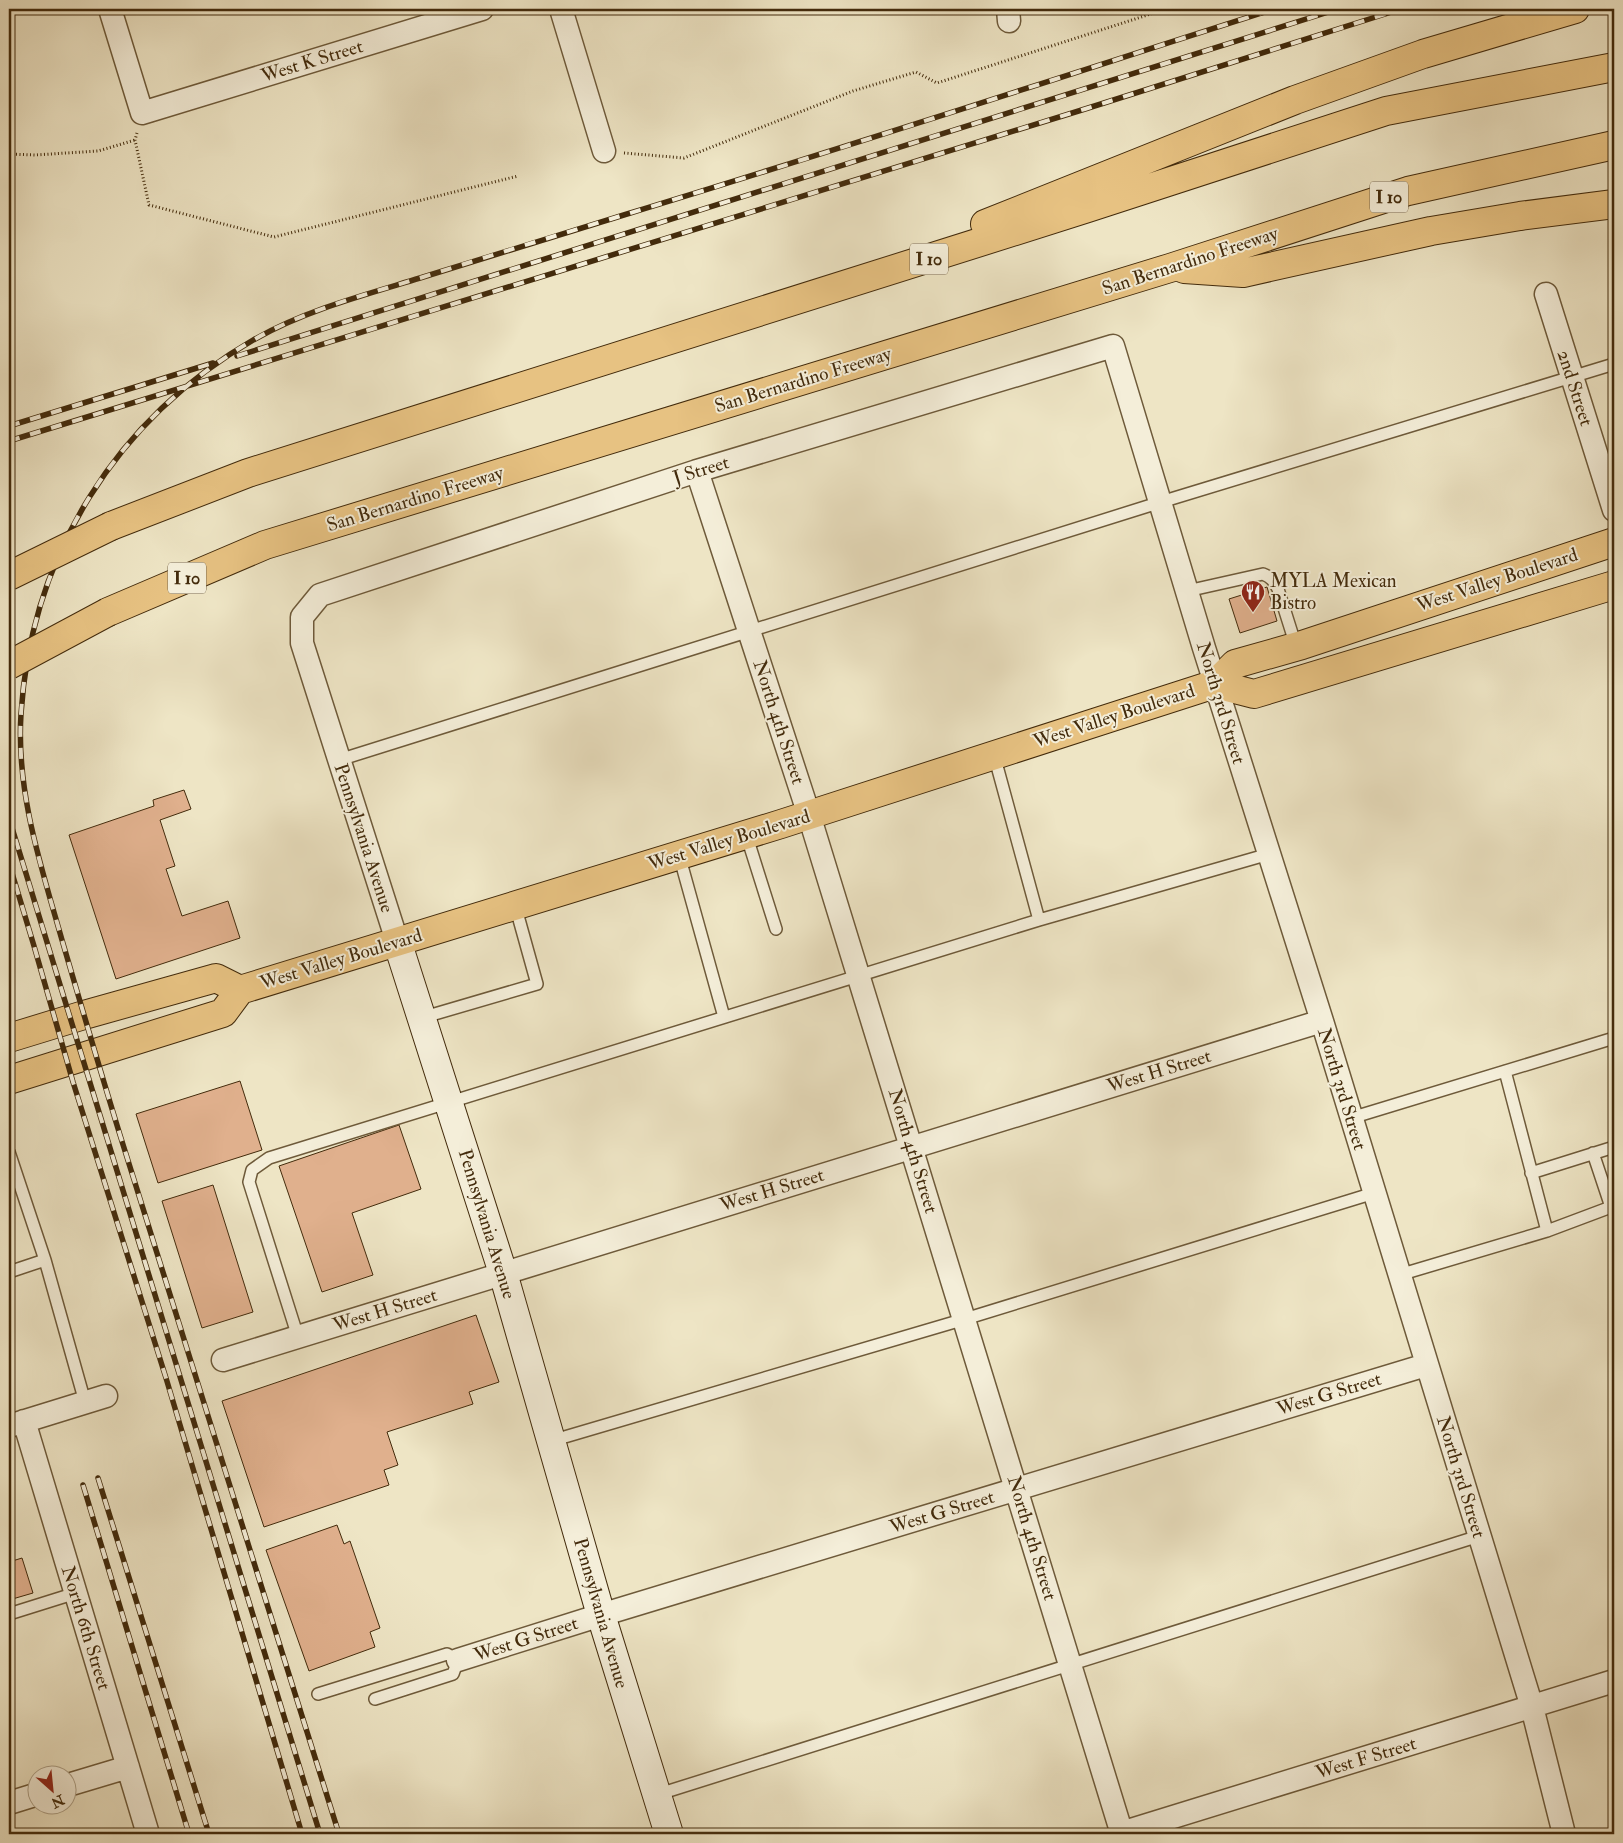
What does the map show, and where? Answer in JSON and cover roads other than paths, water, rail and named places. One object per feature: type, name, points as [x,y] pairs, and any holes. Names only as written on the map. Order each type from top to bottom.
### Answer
[{"type":"main road","points":[[778,307],[1295,100],[1423,54],[1576,9]]},
{"type":"main road","name":"I 10","points":[[9,576],[111,526],[248,473],[778,307],[1386,111],[1614,66]]},
{"type":"main road","name":"San Bernardino Freeway","points":[[9,665],[108,612],[265,545],[1170,268],[1408,191],[1614,145]]},
{"type":"main road","points":[[1170,268],[1243,273],[1431,232],[1520,216],[1614,204]]},
{"type":"main road","name":"West Valley Boulevard","points":[[9,1080],[223,1013],[240,990],[809,815],[1215,684],[1235,664],[1296,646],[1614,542]]},
{"type":"main road","name":"West Valley Boulevard","points":[[1215,684],[1254,694],[1614,585]]},
{"type":"main road","name":"West Valley Boulevard","points":[[9,1038],[216,978],[240,990]]},
{"type":"street","name":"West K Street","points":[[110,9],[142,113],[482,9]]},
{"type":"street","points":[[561,9],[604,151]]},
{"type":"street","name":"2nd Street","points":[[1546,294],[1614,510]]},
{"type":"street","name":"J Street","points":[[302,617],[320,595],[697,470],[1113,346]]},
{"type":"street","name":"North 3rd Street","points":[[1113,346],[1215,684],[1322,1020],[1532,1707],[1564,1834]]},
{"type":"street","name":"North 4th Street","points":[[697,470],[859,975],[1121,1834]]},
{"type":"street","name":"Pennsylvania Avenue","points":[[302,617],[302,643],[503,1273],[601,1615],[669,1834]]},
{"type":"street","name":"West H Street","points":[[224,1360],[1322,1020]]},
{"type":"street","name":"West G Street","points":[[458,1660],[1426,1365]]},
{"type":"street","points":[[16,1423],[96,1399]]},
{"type":"street","name":"North 6th Street","points":[[16,1423],[76,1593],[148,1834]]},
{"type":"street","name":"West F Street","points":[[1121,1834],[1614,1681]]},
{"type":"street","points":[[78,1782],[128,1767]]},
{"type":"street","points":[[9,1803],[28,1797]]},
{"type":"lane","points":[[339,760],[1161,502],[1614,364]]},
{"type":"lane","points":[[1187,591],[1263,574],[1268,576],[1274,581],[1278,589],[1296,646]]},
{"type":"lane","points":[[994,755],[1039,920]]},
{"type":"lane","points":[[746,834],[776,929]]},
{"type":"lane","points":[[298,1337],[248,1182],[252,1170],[269,1158],[1039,920],[1269,854]]},
{"type":"lane","points":[[679,855],[724,1017]]},
{"type":"lane","points":[[421,1018],[538,984],[515,905]]},
{"type":"lane","points":[[1351,1118],[1614,1038]]},
{"type":"lane","points":[[1505,1071],[1547,1231]]},
{"type":"lane","points":[[1532,1173],[1614,1147]]},
{"type":"lane","points":[[9,1152],[65,1330],[96,1399]]},
{"type":"lane","points":[[1399,1275],[1511,1240],[1547,1231],[1611,1207],[1593,1153]]},
{"type":"lane","points":[[552,1442],[965,1319],[1374,1193]]},
{"type":"lane","points":[[9,1272],[44,1260]]},
{"type":"lane","points":[[656,1795],[1479,1536]]},
{"type":"lane","points":[[9,1614],[76,1593]]},
{"type":"lane","points":[[318,1694],[447,1654],[458,1660],[453,1674],[375,1699]]},
{"type":"railway","points":[[339,1834],[113,1111],[38,857],[22,772],[21,714],[28,656],[42,600],[63,547],[90,497],[123,451],[161,409],[205,372],[255,339],[294,320],[357,297],[789,164],[1274,9]]},
{"type":"railway","points":[[237,356],[1338,9]]},
{"type":"railway","points":[[9,441],[1085,109],[1401,9]]},
{"type":"railway","points":[[9,426],[213,363]]},
{"type":"railway","points":[[9,818],[320,1834]]},
{"type":"railway","points":[[9,863],[73,1082],[166,1378],[302,1834]]},
{"type":"railway","points":[[98,1478],[209,1834]]},
{"type":"railway","points":[[83,1485],[189,1834]]},
{"type":"place","name":"MYLA Mexican Bistro","points":[[1253,613]]}]
